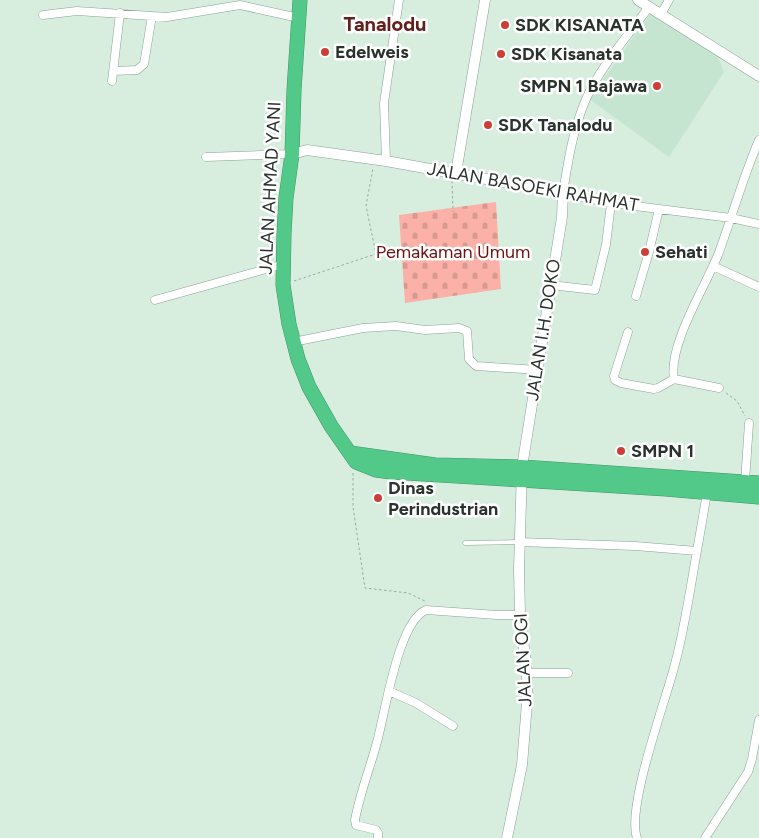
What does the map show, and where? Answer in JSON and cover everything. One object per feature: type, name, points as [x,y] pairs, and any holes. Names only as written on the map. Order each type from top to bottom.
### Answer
[{"type":"highway","name":"JALAN AHMAD YANI","points":[[300,0],[292,147],[286,198],[283,285],[293,342],[300,366],[309,387],[331,426],[353,458]]},
{"type":"highway","points":[[353,458],[713,489],[759,497]]},
{"type":"highway","points":[[713,489],[752,482]]},
{"type":"street","points":[[386,161],[384,103],[398,0]]},
{"type":"street","points":[[454,173],[485,0]]},
{"type":"street","points":[[638,0],[759,76]]},
{"type":"street","points":[[661,14],[669,0]]},
{"type":"street","points":[[43,15],[77,11],[168,17],[240,5],[300,18]]},
{"type":"street","points":[[563,193],[571,146],[586,98],[613,55],[649,7]]},
{"type":"street","points":[[112,81],[120,13]]},
{"type":"street","points":[[114,71],[137,70],[144,64],[152,16]]},
{"type":"street","points":[[674,379],[676,353],[691,312],[713,266],[759,140]]},
{"type":"street","points":[[206,157],[292,147]]},
{"type":"street","name":"JALAN BASOEKI RAHMAT","points":[[292,147],[386,161],[611,203],[731,218],[759,224]]},
{"type":"street","name":"JALAN I.H. DOKO","points":[[522,474],[550,284],[562,217],[563,193]]},
{"type":"street","points":[[550,284],[595,290],[606,245],[611,203]]},
{"type":"street","points":[[636,296],[659,209]]},
{"type":"street","points":[[155,300],[284,264]]},
{"type":"street","points":[[713,266],[759,287]]},
{"type":"street","points":[[293,342],[363,328],[396,326],[425,330],[459,328],[467,332],[469,359],[476,366],[538,370]]},
{"type":"street","points":[[628,332],[614,376],[615,380],[621,383],[654,389],[674,379],[719,388]]},
{"type":"street","points":[[749,424],[752,482]]},
{"type":"street","name":"JALAN OGI","points":[[507,838],[522,765],[527,703],[527,673],[520,615],[519,542],[522,474]]},
{"type":"street","points":[[636,838],[634,825],[641,786],[677,656],[697,551],[713,489]]},
{"type":"street","points":[[519,542],[635,546],[697,551]]},
{"type":"street","points":[[378,838],[376,830],[356,825],[354,820],[379,735],[396,660],[411,627],[422,612],[439,611],[520,615]]},
{"type":"street","points":[[527,673],[568,673]]},
{"type":"street","points":[[389,691],[416,703],[453,726]]},
{"type":"street","points":[[705,838],[748,772],[759,720]]},
{"type":"lane","points":[[464,543],[519,542]]},
{"type":"path","points":[[283,285],[376,254],[366,206],[374,160]]},
{"type":"path","points":[[452,212],[454,173]]},
{"type":"path","points":[[719,388],[737,401],[749,424]]},
{"type":"path","points":[[353,458],[353,507],[365,588],[408,594],[439,608],[439,611]]},
{"type":"shaded area","name":"SMPN 1 Bajawa","points":[[650,14],[717,55],[724,72],[669,157],[589,99]]},
{"type":"green space","name":"Pemakaman Umum","points":[[496,202],[501,289],[405,303],[399,215]]},
{"type":"place","name":"SDK KISANATA","points":[[505,25]]},
{"type":"place","name":"Edelweis","points":[[325,52]]},
{"type":"place","name":"SDK Kisanata","points":[[501,54]]},
{"type":"place","name":"SMPN 1 Bajawa","points":[[657,86]]},
{"type":"place","name":"SDK Tanalodu","points":[[488,125]]},
{"type":"place","name":"Sehati","points":[[645,252]]},
{"type":"place","name":"SMPN 1","points":[[621,451]]},
{"type":"place","name":"Dinas Perindustrian","points":[[378,498]]},
{"type":"district","name":"Tanalodu","points":[[385,24]]}]
